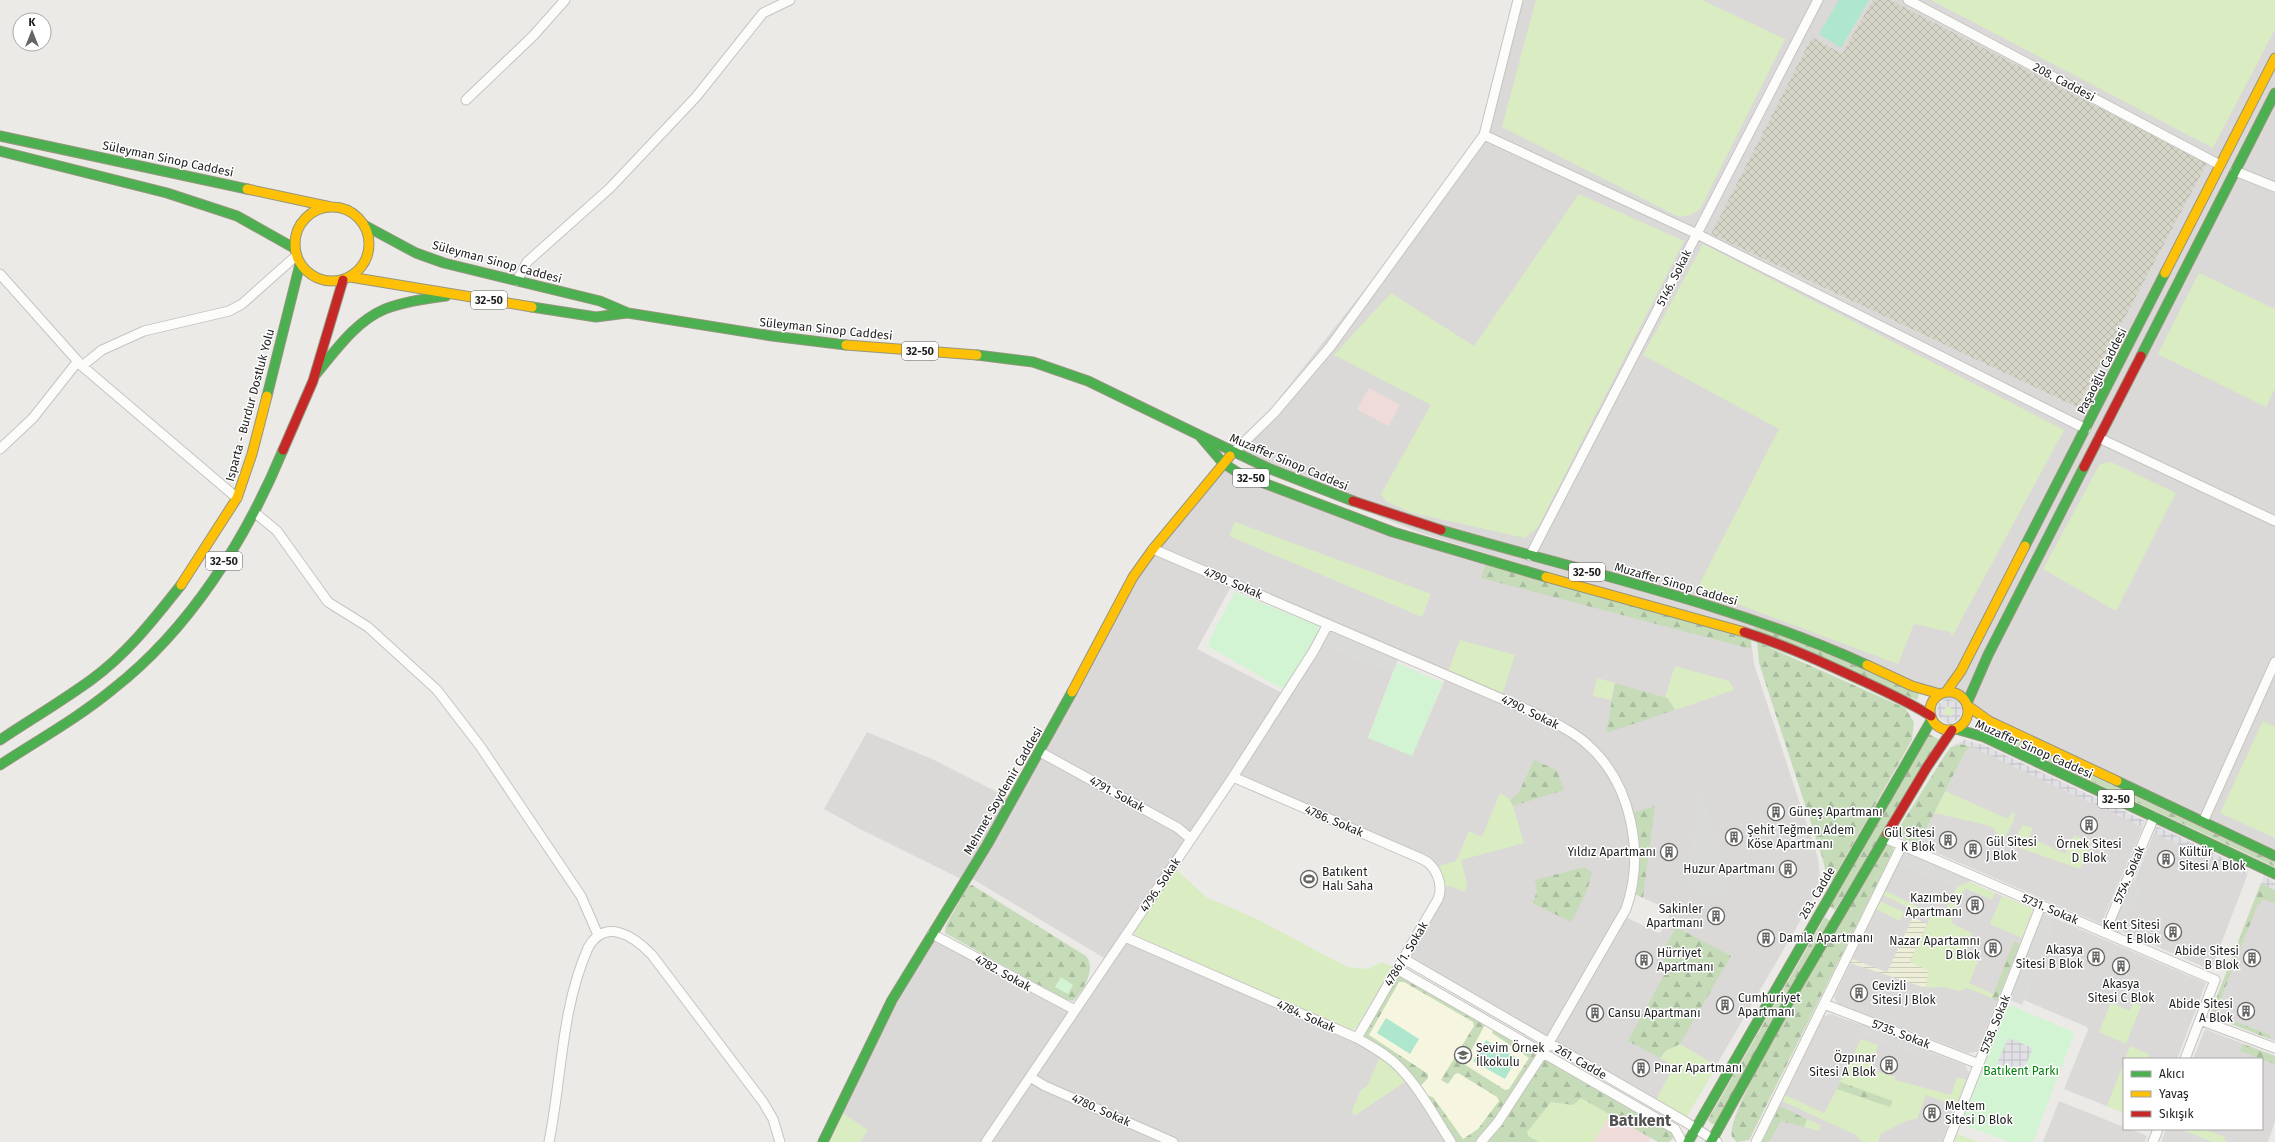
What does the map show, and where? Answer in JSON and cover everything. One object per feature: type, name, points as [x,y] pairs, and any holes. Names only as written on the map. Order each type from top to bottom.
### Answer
[{"type":"main road","name":"Paşaoğlu Caddesi","points":[[1943,693],[1957,679],[2275,58]]},
{"type":"main road","points":[[1713,1141],[1795,990],[1927,767],[1954,730],[1965,722],[1968,717],[1967,705],[1988,655],[2275,93]]},
{"type":"main road","name":"Süleyman Sinop Caddesi","points":[[0,136],[330,207]]},
{"type":"main road","points":[[0,151],[167,193],[237,216],[297,256],[305,270],[318,279],[327,281],[346,279],[358,271],[368,254],[369,239],[364,225],[350,212],[330,207],[311,213],[298,228],[297,256]]},
{"type":"main road","name":"Süleyman Sinop Caddesi","points":[[364,225],[416,253],[444,263],[600,302],[628,313],[772,336],[876,348],[995,356],[1033,362],[1088,381],[1199,434]]},
{"type":"main road","name":"Isparta - Burdur Dostluk Yolu","points":[[0,740],[92,678],[126,648],[150,624],[181,584],[237,498],[264,411],[297,256]]},
{"type":"main road","name":"Süleyman Sinop Caddesi","points":[[346,279],[454,294],[596,317],[628,313]]},
{"type":"main road","name":"32-50","points":[[0,765],[88,708],[147,659],[166,638],[217,572],[254,512],[282,457],[314,376],[346,279]]},
{"type":"main road","points":[[314,376],[358,327],[377,313],[399,306],[454,294]]},
{"type":"main road","name":"Muzaffer Sinop Caddesi","points":[[1199,434],[1233,453],[1377,511],[1530,556],[1697,601],[1821,644],[1918,688],[1943,693]]},
{"type":"main road","name":"Muzaffer Sinop Caddesi","points":[[1199,434],[1223,463],[1240,474],[1393,532],[1487,561],[1697,618],[1768,640],[1825,663],[1916,706],[1931,718]]},
{"type":"main road","name":"Mehmet Soydemir Caddesi","points":[[823,1142],[892,1000],[987,845],[1040,752],[1127,588],[1153,549],[1223,463],[1233,453]]},
{"type":"main road","points":[[1954,730],[1938,726],[1931,718],[1932,704],[1943,693],[1959,695],[1967,705]]},
{"type":"main road","name":"Muzaffer Sinop Caddesi","points":[[1967,705],[1989,721],[2275,856]]},
{"type":"main road","name":"263. Cadde","points":[[1688,1142],[1931,718]]},
{"type":"main road","name":"Muzaffer Sinop Caddesi","points":[[1954,730],[1984,737],[2275,874]]},
{"type":"street","points":[[466,100],[533,36],[565,0]]},
{"type":"street","points":[[517,281],[527,262],[610,188],[696,97],[763,13],[790,0]]},
{"type":"street","points":[[1233,453],[1274,413],[1330,347],[1484,135],[1518,0]]},
{"type":"street","name":"5146. Sokak","points":[[1530,556],[1818,0]]},
{"type":"street","name":"208. Caddesi","points":[[1908,0],[2220,165]]},
{"type":"street","points":[[1484,135],[1697,234],[2086,429]]},
{"type":"street","points":[[2235,171],[2275,187]]},
{"type":"street","points":[[0,449],[33,418],[80,363],[102,350],[144,331],[229,311],[242,304],[297,256]]},
{"type":"street","points":[[0,274],[80,363],[237,498]]},
{"type":"street","points":[[2098,438],[2275,521]]},
{"type":"street","points":[[254,512],[277,531],[328,602],[368,627],[437,690],[480,746],[581,896],[598,935]]},
{"type":"street","name":"4790. Sokak","points":[[1153,549],[1523,708],[1576,735],[1596,752],[1619,789],[1629,814],[1636,850],[1635,868],[1630,897],[1618,925],[1543,1053]]},
{"type":"street","name":"4796. Sokak","points":[[986,1142],[1233,777],[1313,652],[1328,624]]},
{"type":"street","points":[[2203,822],[2275,662]]},
{"type":"street","name":"4791. Sokak","points":[[1040,752],[1178,828],[1192,839]]},
{"type":"street","name":"4786. Sokak","points":[[1233,777],[1422,859],[1433,868]]},
{"type":"street","name":"5754. Sokak","points":[[2105,932],[2154,817]]},
{"type":"street","name":"5731. Sokak","points":[[1885,838],[2215,980],[2200,1020]]},
{"type":"street","points":[[1756,1142],[1902,845]]},
{"type":"street","name":"4786/1. Sokak","points":[[1356,1038],[1404,959],[1440,895],[1439,882],[1433,868]]},
{"type":"street","name":"5758. Sokak","points":[[1948,1142],[2041,905]]},
{"type":"street","points":[[549,1142],[557,1102],[569,1002],[585,953],[592,939],[607,932],[618,932],[630,937],[641,943],[652,955],[762,1102],[773,1120],[780,1142]]},
{"type":"street","name":"4782. Sokak","points":[[932,934],[1075,1010]]},
{"type":"street","name":"4784. Sokak","points":[[1125,937],[1356,1038],[1386,1056],[1409,1078],[1451,1142]]},
{"type":"street","name":"261. Cadde","points":[[1404,959],[1696,1128],[1713,1141]]},
{"type":"street","name":"261. Cadde","points":[[1397,969],[1675,1129],[1682,1142]]},
{"type":"street","name":"5735. Sokak","points":[[1824,1004],[1979,1064]]},
{"type":"street","points":[[2185,1058],[2200,1020],[2275,1048]]},
{"type":"street","points":[[1481,1142],[1498,1122],[1543,1053]]},
{"type":"street","name":"4780. Sokak","points":[[1030,1077],[1045,1086],[1173,1142]]},
{"type":"street","points":[[2153,1142],[2158,1130]]},
{"type":"shaded area","points":[[1515,0],[2275,0],[2275,853],[1905,684],[1751,640],[1754,664],[1818,858],[1820,878],[1810,904],[1684,1121],[1404,959],[1438,899],[1433,868],[1233,777],[1125,937],[1357,1038],[1399,1067],[1451,1142],[823,1142],[932,934],[1075,1010],[1109,961],[968,876],[965,881],[860,829],[824,809],[867,732],[932,759],[1013,800],[1121,599],[1223,463],[1352,517],[1649,604],[1421,533],[1322,494],[1239,449],[1487,134]],"holes":[[[1233,583],[1447,675],[1412,755],[1368,737],[1393,672],[1319,643],[1286,695],[1197,649]],[[1631,892],[1671,911],[1662,931],[1659,933],[1623,916]]]},
{"type":"shaded area","points":[[1873,0],[1890,0],[2207,163],[2077,407],[1711,234],[1812,37],[1842,54]]},
{"type":"shaded area","points":[[1369,388],[1400,405],[1388,426],[1357,409]]},
{"type":"shaded area","points":[[1328,624],[1400,655],[1393,672],[1319,643]]},
{"type":"shaded area","points":[[1949,698],[1960,704],[1962,712],[1959,719],[1951,724],[1943,722],[1936,712],[1938,704]],"holes":[[[1948,706],[1954,710],[1951,716],[1944,713],[1945,708]]]},
{"type":"shaded area","points":[[1964,740],[1984,745],[2145,821],[2143,827],[1972,747],[1961,744],[1951,747]]},
{"type":"shaded area","points":[[1972,747],[2143,827],[2101,924],[1918,845],[1966,750]]},
{"type":"shaded area","points":[[1702,792],[1730,882],[1722,899],[1718,897],[1716,900],[1687,885],[1698,793]]},
{"type":"shaded area","points":[[2157,826],[2249,870],[2247,876],[2154,833]]},
{"type":"shaded area","points":[[2154,833],[2247,876],[2211,970],[2121,931],[2139,893],[2134,882]]},
{"type":"shaded area","points":[[1906,847],[1978,878],[1957,887],[1899,862]]},
{"type":"shaded area","points":[[1899,862],[1957,887],[1969,882],[2033,909],[1977,1052],[1968,1053],[1837,1003],[1834,997]]},
{"type":"shaded area","points":[[2130,875],[2139,893],[2118,938],[2105,932]]},
{"type":"shaded area","points":[[2264,876],[2275,882],[2275,890],[2261,883]]},
{"type":"shaded area","points":[[2261,883],[2275,890],[2275,1041],[2216,1018],[2211,1012]]},
{"type":"shaded area","points":[[2039,912],[2047,915],[2052,930],[2022,1005],[2005,998]]},
{"type":"shaded area","points":[[2047,915],[2206,983],[2177,1058],[2123,1058],[2123,1113],[2064,1089],[2088,1030],[2087,1027],[2024,1000],[2052,930]]},
{"type":"shaded area","points":[[1913,917],[1927,924],[1910,961],[1929,971],[1926,988],[1850,963],[1852,959],[1887,972]]},
{"type":"shaded area","name":"Sevim Örnek İlkokulu","points":[[1397,969],[1543,1053],[1485,1138],[1451,1142],[1409,1079],[1357,1038]]},
{"type":"shaded area","points":[[1831,1014],[1861,1025],[1864,1034],[1926,1056],[1933,1053],[1965,1065],[1969,1073],[1942,1142],[1762,1142],[1824,1016]]},
{"type":"shaded area","points":[[1859,1018],[1940,1049],[1926,1056],[1864,1034]]},
{"type":"shaded area","points":[[2205,1029],[2275,1056],[2275,1122],[2268,1142],[2213,1142],[2183,1130],[2263,1130],[2263,1058],[2193,1058]]},
{"type":"shaded area","points":[[2008,1038],[2033,1048],[2022,1074],[1997,1064]]},
{"type":"shaded area","points":[[2059,1101],[2123,1127],[2123,1130],[2132,1130],[2147,1136],[2145,1142],[2043,1142]]},
{"type":"shaded area","points":[[1610,1114],[1651,1137],[1648,1142],[1594,1142]]},
{"type":"shaded area","points":[[2166,1130],[2183,1130],[2213,1142],[2161,1142]]},
{"type":"green space","points":[[1536,0],[1702,0],[1785,39],[1700,209],[1691,215],[1679,217],[1502,127]]},
{"type":"green space","points":[[1839,0],[1869,0],[1841,48],[1819,34]]},
{"type":"green space","points":[[1931,0],[2275,0],[2275,29],[2213,148]]},
{"type":"green space","points":[[1579,194],[1684,241],[1538,527],[1525,538],[1413,513],[1387,502],[1381,494],[1431,405],[1334,355],[1391,293],[1474,346]]},
{"type":"green space","points":[[1703,244],[2064,430],[1952,637],[1950,632],[1914,624],[1898,664],[1697,589],[1779,429],[1643,355]]},
{"type":"green space","points":[[2199,273],[2275,309],[2275,388],[2266,407],[2158,354]]},
{"type":"green space","points":[[2111,462],[2176,493],[2116,611],[2043,569],[2100,464]]},
{"type":"green space","points":[[1235,522],[1431,594],[1422,617],[1229,536]]},
{"type":"green space","points":[[1487,561],[1751,640],[1751,649],[1481,578]]},
{"type":"green space","points":[[1235,592],[1318,626],[1318,631],[1310,647],[1284,687],[1279,687],[1208,646],[1209,641]]},
{"type":"green space","points":[[1755,624],[1792,638],[1919,694],[1917,700],[1753,629]]},
{"type":"green space","points":[[1460,640],[1515,655],[1501,698],[1447,674]]},
{"type":"green space","points":[[1757,642],[1905,708],[1914,722],[1912,740],[1832,881],[1827,878],[1823,860],[1759,663]]},
{"type":"green space","points":[[1397,663],[1443,683],[1412,756],[1368,738]]},
{"type":"green space","points":[[1675,666],[1729,681],[1734,690],[1675,710],[1669,699],[1665,697]]},
{"type":"green space","points":[[1597,678],[1615,683],[1611,700],[1593,696]]},
{"type":"green space","points":[[1615,683],[1667,698],[1675,710],[1606,733]]},
{"type":"green space","points":[[1947,706],[1951,706],[1953,707],[1953,715],[1947,716],[1944,713],[1944,709]]},
{"type":"green space","points":[[2263,721],[2275,727],[2275,838],[2220,813]]},
{"type":"green space","points":[[1980,723],[2275,862],[2275,867],[1978,728]]},
{"type":"green space","points":[[1929,734],[1940,740],[1835,910],[1830,907]]},
{"type":"green space","points":[[1961,744],[1972,747],[1966,750],[1918,845],[1899,837],[1897,831],[1945,755],[1951,747]]},
{"type":"green space","points":[[1534,760],[1557,770],[1564,790],[1513,806],[1510,800],[1518,794]]},
{"type":"green space","points":[[1945,791],[2008,819],[2012,812],[2015,813],[2013,822],[2003,841],[1993,828],[1987,825],[1934,813]]},
{"type":"green space","points":[[1500,793],[1508,798],[1512,803],[1524,843],[1461,860],[1467,884],[1464,892],[1451,886],[1440,888],[1433,868],[1456,861],[1469,831],[1482,837]]},
{"type":"green space","points":[[1655,806],[1643,898],[1631,892],[1629,814]]},
{"type":"green space","points":[[2023,825],[2033,828],[2029,837],[2065,854],[2074,835],[2091,843],[2080,869],[2011,845]]},
{"type":"green space","points":[[1888,844],[1893,846],[1893,852],[1749,1140],[1737,1142],[1732,1137],[1735,1118],[1749,1085],[1771,1042],[1826,946]]},
{"type":"green space","points":[[1584,867],[1592,872],[1591,879],[1571,922],[1532,903],[1537,892],[1535,880]]},
{"type":"green space","points":[[1176,869],[1206,897],[1259,920],[1347,967],[1367,969],[1382,962],[1393,967],[1355,1029],[1350,1030],[1135,935],[1135,930]]},
{"type":"green space","points":[[1969,882],[1995,893],[1992,900],[1965,888],[1951,917],[1953,924],[1972,933],[1965,951],[1968,957],[1978,962],[1969,983],[1993,994],[1992,998],[1967,988],[1959,991],[1945,987],[1926,988],[1929,971],[1910,962],[1930,918],[1883,895],[1885,891],[1942,918],[1957,887]]},
{"type":"green space","points":[[2261,883],[2275,890],[2275,903],[2262,899],[2260,905],[2258,904],[2216,1011],[2218,1015],[2270,1035],[2270,1039],[2216,1018],[2211,1012]]},
{"type":"green space","points":[[972,885],[1086,956],[1090,967],[1087,980],[1081,992],[1073,1001],[1063,999],[945,933],[946,925],[968,886]]},
{"type":"green space","points":[[2002,896],[2033,909],[2022,938],[1990,924]]},
{"type":"green space","points":[[1880,901],[1904,912],[1900,921],[1876,909]]},
{"type":"green space","points":[[1825,917],[1830,921],[1715,1124],[1712,1124],[1708,1120]]},
{"type":"green space","points":[[1676,927],[1731,956],[1680,1044],[1665,1051],[1660,1058],[1628,1041],[1670,964],[1659,957]]},
{"type":"green space","points":[[2014,941],[2020,944],[1997,1001],[1992,998]]},
{"type":"green space","points":[[1397,969],[1487,1021],[1464,1064],[1505,1090],[1509,1089],[1529,1058],[1492,1033],[1495,1025],[1675,1129],[1675,1136],[1669,1142],[1658,1142],[1581,1098],[1573,1105],[1551,1102],[1527,1132],[1528,1136],[1539,1142],[1451,1142],[1424,1100],[1429,1096],[1433,1097],[1463,1139],[1478,1129],[1499,1101],[1497,1097],[1458,1073],[1455,1074],[1448,1084],[1441,1080],[1474,1026],[1473,1022],[1404,982],[1399,982],[1369,1035],[1428,1074],[1428,1078],[1417,1090],[1409,1079],[1357,1038]]},
{"type":"green space","points":[[1061,977],[1073,985],[1068,994],[1055,987]]},
{"type":"green space","points":[[2111,1003],[2130,1011],[2133,1003],[2141,1006],[2126,1044],[2099,1032]]},
{"type":"green space","name":"Batıkent Parkı","points":[[2008,1006],[2012,1006],[2071,1031],[2074,1034],[2033,1142],[2010,1142],[1961,1124]]},
{"type":"green space","points":[[1386,1018],[1419,1039],[1410,1054],[1377,1033]]},
{"type":"green space","points":[[1861,1039],[1878,1045],[1871,1069],[1895,1077],[1895,1080],[1951,1095],[1957,1077],[1966,1080],[1956,1106],[1926,1095],[1917,1119],[1908,1120],[1881,1133],[1878,1142],[1862,1142],[1856,1135],[1782,1101],[1785,1095],[1824,1113],[1837,1089],[1890,1107],[1892,1101],[1840,1082]]},
{"type":"green space","points":[[1486,1040],[1517,1058],[1505,1079],[1473,1061]]},
{"type":"green space","points":[[1680,1044],[1717,1066],[1684,1121],[1654,1104],[1674,1066],[1660,1058],[1667,1050]]},
{"type":"green space","points":[[2243,1044],[2275,1056],[2275,1064],[2263,1060],[2263,1058],[2259,1058],[2240,1051]]},
{"type":"green space","points":[[2130,1046],[2149,1054],[2147,1058],[2125,1058]]},
{"type":"green space","points":[[1382,1053],[1409,1079],[1354,1116],[1352,1110],[1361,1090],[1367,1086]]},
{"type":"green space","points":[[1543,1053],[1620,1097],[1594,1142],[1490,1142]]},
{"type":"green space","points":[[2123,1065],[2123,1113],[2107,1106]]},
{"type":"green space","points":[[1840,1082],[1893,1101],[1890,1107],[1837,1089]]},
{"type":"green space","points":[[1780,1106],[1807,1119],[1804,1127],[1781,1121],[1769,1142],[1762,1142]]},
{"type":"green space","points":[[838,1110],[868,1130],[860,1142],[823,1142]]},
{"type":"green space","points":[[1807,1119],[1820,1125],[1820,1131],[1804,1127]]},
{"type":"green space","points":[[2183,1130],[2207,1130],[2225,1137],[2224,1140],[2229,1142],[2213,1142]]},
{"type":"green space","points":[[1957,1134],[1979,1142],[1954,1142]]},
{"type":"traffic: fast","points":[[2141,356],[2275,93]]},
{"type":"traffic: fast","points":[[0,136],[247,189]]},
{"type":"traffic: fast","points":[[0,151],[167,193],[237,216],[294,248]]},
{"type":"traffic: fast","points":[[364,225],[416,253],[444,263],[600,301],[628,313],[772,336],[846,345]]},
{"type":"traffic: fast","points":[[267,396],[300,264]]},
{"type":"traffic: fast","points":[[2025,546],[2165,273]]},
{"type":"traffic: fast","points":[[316,374],[347,337],[375,314],[400,304],[446,296]]},
{"type":"traffic: fast","points":[[532,307],[596,317],[627,313]]},
{"type":"traffic: fast","points":[[977,355],[1033,362],[1088,381],[1199,435]]},
{"type":"traffic: fast","points":[[1353,501],[1268,468],[1199,435],[1223,463],[1240,474],[1393,532],[1546,577]]},
{"type":"traffic: fast","points":[[0,765],[100,700],[141,665],[167,639],[191,610],[233,549],[252,516],[283,450]]},
{"type":"traffic: fast","points":[[1967,703],[1988,655],[2084,467]]},
{"type":"traffic: fast","points":[[1441,530],[1710,606],[1816,643],[1867,665]]},
{"type":"traffic: fast","points":[[0,740],[104,670],[139,636],[181,585]]},
{"type":"traffic: fast","points":[[823,1142],[892,1000],[987,845],[1072,692]]},
{"type":"traffic: fast","points":[[1688,1142],[1932,719]]},
{"type":"traffic: fast","points":[[1956,729],[1984,737],[2275,874]]},
{"type":"traffic: fast","points":[[2117,781],[2275,856]]},
{"type":"traffic: fast","points":[[1711,1142],[1795,990],[1887,834]]},
{"type":"traffic: slow","points":[[2165,273],[2275,58]]},
{"type":"traffic: slow","points":[[247,189],[331,207]]},
{"type":"traffic: slow","points":[[325,207],[339,207],[353,213],[363,223],[369,237],[369,244],[367,258],[363,265],[353,275],[339,281],[325,281],[311,275],[301,265],[295,251],[295,237],[301,223],[311,213],[325,207]]},
{"type":"traffic: slow","points":[[350,277],[532,307]]},
{"type":"traffic: slow","points":[[846,345],[977,355]]},
{"type":"traffic: slow","points":[[181,585],[237,498],[252,454],[267,396]]},
{"type":"traffic: slow","points":[[1072,692],[1133,577],[1153,549],[1230,456]]},
{"type":"traffic: slow","points":[[1946,692],[1961,671],[2025,546]]},
{"type":"traffic: slow","points":[[1546,577],[1744,632]]},
{"type":"traffic: slow","points":[[1867,665],[1912,686],[1940,694]]},
{"type":"traffic: slow","points":[[1945,692],[1953,692],[1960,695],[1965,700],[1968,711],[1965,722],[1960,727],[1953,730],[1945,730],[1938,727],[1933,722],[1930,715],[1930,707],[1933,700],[1938,695],[1945,692]]},
{"type":"traffic: slow","points":[[1968,706],[1989,721],[2117,781]]},
{"type":"traffic: jam","points":[[283,450],[313,381],[343,280]]},
{"type":"traffic: jam","points":[[2084,467],[2141,356]]},
{"type":"traffic: jam","points":[[1353,501],[1441,530]]},
{"type":"traffic: jam","points":[[1744,632],[1789,648],[1834,668],[1897,697],[1931,716]]},
{"type":"traffic: jam","points":[[1887,834],[1927,767],[1952,730]]},
{"type":"place","name":"Güneş Apartmanı","points":[[1776,812]]},
{"type":"place","name":"Örnek Sitesi D Blok","points":[[2089,825]]},
{"type":"place","name":"Şehit Teğmen Adem Köse Apartmanı","points":[[1734,837]]},
{"type":"place","name":"Gül Sitesi K Blok","points":[[1948,840]]},
{"type":"place","name":"Gül Sitesi J Blok","points":[[1973,849]]},
{"type":"place","name":"Yıldız Apartmanı","points":[[1669,852]]},
{"type":"place","name":"Kültür Sitesi A Blok","points":[[2166,859]]},
{"type":"place","name":"Huzur Apartmanı","points":[[1788,869]]},
{"type":"place","name":"Batıkent Halı Saha","points":[[1309,879]]},
{"type":"place","name":"Kazımbey Apartmanı","points":[[1975,905]]},
{"type":"place","name":"Sakinler Apartmanı","points":[[1716,916]]},
{"type":"place","name":"Kent Sitesi E Blok","points":[[2173,932]]},
{"type":"place","name":"Damla Apartmanı","points":[[1766,938]]},
{"type":"place","name":"Nazar Apartamnı D Blok","points":[[1993,948]]},
{"type":"place","name":"Akasya Sitesi B Blok","points":[[2096,957]]},
{"type":"place","name":"Abide Sitesi B Blok","points":[[2252,958]]},
{"type":"place","name":"Hürriyet Apartmanı","points":[[1644,960]]},
{"type":"place","name":"Akasya Sitesi C Blok","points":[[2121,966]]},
{"type":"place","name":"Cevizli Sitesi J Blok","points":[[1859,993]]},
{"type":"place","name":"Cumhuriyet Apartmanı","points":[[1725,1005]]},
{"type":"place","name":"Abide Sitesi A Blok","points":[[2246,1011]]},
{"type":"place","name":"Cansu Apartmanı","points":[[1595,1013]]},
{"type":"place","name":"Sevim Örnek İlkokulu","points":[[1463,1055]]},
{"type":"place","name":"Özpınar Sitesi A Blok","points":[[1889,1065]]},
{"type":"place","name":"Pınar Apartmanı","points":[[1641,1068]]},
{"type":"place","name":"Meltem Sitesi D Blok","points":[[1932,1113]]},
{"type":"district","name":"Batıkent","points":[[1640,1120]]}]
